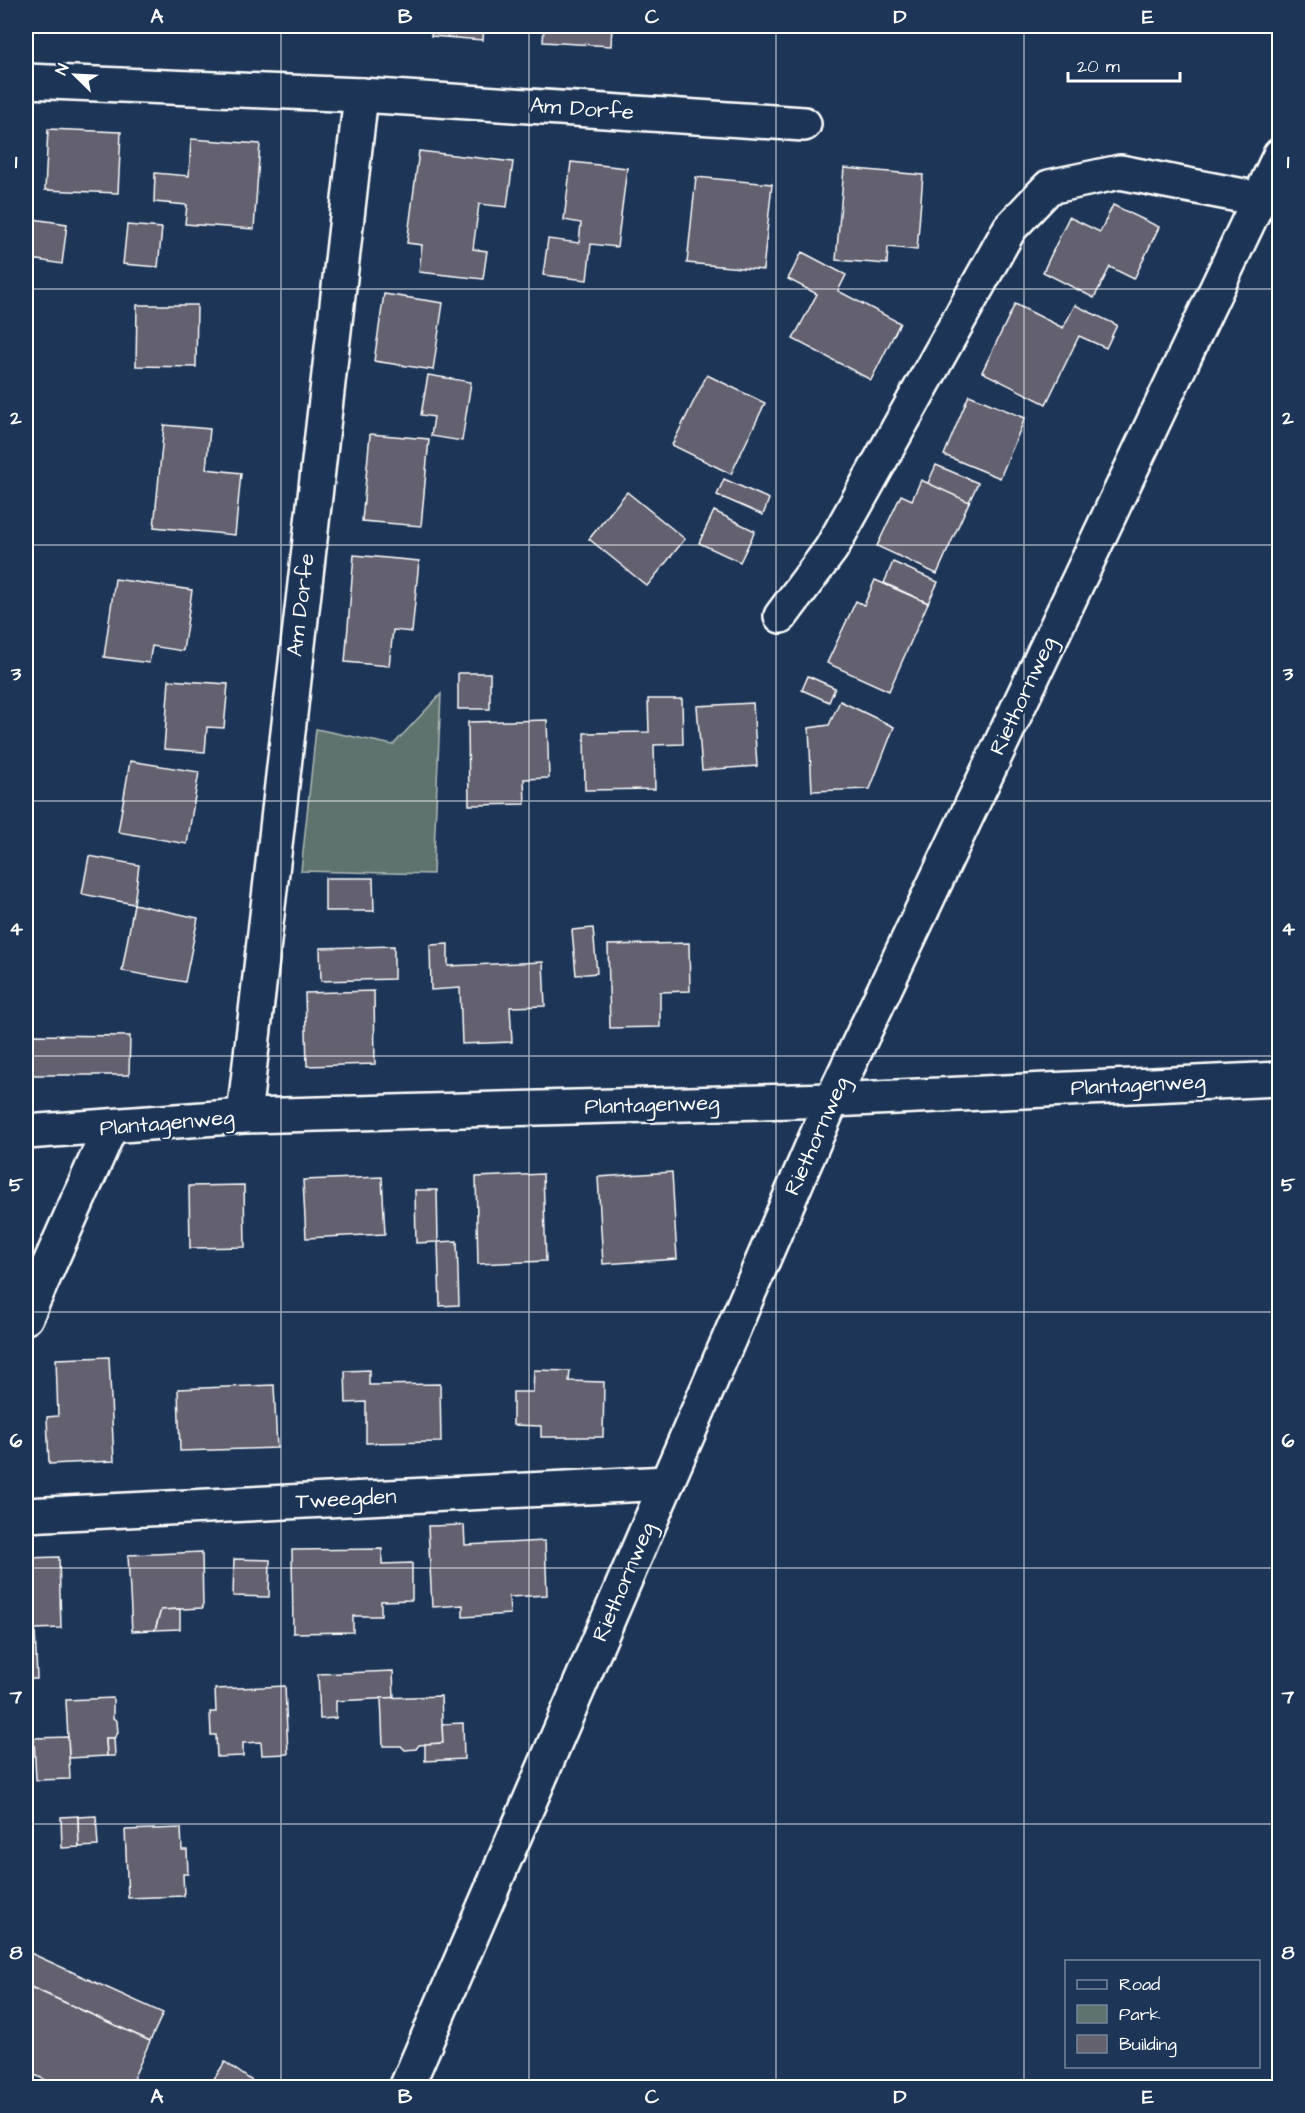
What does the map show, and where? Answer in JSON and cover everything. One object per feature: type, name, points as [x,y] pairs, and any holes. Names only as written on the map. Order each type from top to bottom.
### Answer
[{"type":"street","name":"Am Dorfe","points":[[26,81],[361,95],[804,123]]},
{"type":"street","name":"Am Dorfe","points":[[244,1116],[361,95]]},
{"type":"street","name":"Riethornweg","points":[[406,2088],[832,1100],[1280,155]]},
{"type":"street","points":[[781,616],[831,549],[1010,228],[1049,187],[1120,172],[1258,199]]},
{"type":"street","name":"Plantagenweg","points":[[26,1132],[110,1128],[244,1116],[832,1100],[1280,1079]]},
{"type":"street","points":[[26,1317],[110,1128]]},
{"type":"street","name":"Tweegden","points":[[26,1515],[667,1483]]},
{"type":"green space","points":[[441,694],[433,874],[301,871],[316,729],[393,745]]},
{"type":"building","points":[[432,26],[484,26],[483,40],[431,36]]},
{"type":"building","points":[[521,26],[612,26],[611,46],[543,42],[544,28]]},
{"type":"building","points":[[48,129],[121,132],[118,193],[45,190]]},
{"type":"building","points":[[191,139],[260,144],[254,229],[185,224],[187,205],[154,202],[155,173],[189,176]]},
{"type":"building","points":[[419,151],[513,162],[507,207],[479,204],[473,249],[487,251],[483,279],[419,272],[422,245],[407,243]]},
{"type":"building","points":[[571,162],[627,168],[617,247],[591,244],[587,280],[543,275],[548,239],[579,243],[581,223],[564,220]]},
{"type":"building","points":[[844,168],[923,175],[917,250],[888,247],[887,264],[836,260]]},
{"type":"building","points":[[696,177],[772,184],[763,270],[687,263]]},
{"type":"building","points":[[1113,205],[1159,227],[1134,279],[1110,267],[1094,298],[1043,272],[1069,217],[1100,232]]},
{"type":"building","points":[[26,218],[67,224],[62,264],[26,258]]},
{"type":"building","points":[[127,225],[162,228],[158,267],[123,264]]},
{"type":"building","points":[[802,252],[846,275],[838,291],[900,323],[871,380],[793,339],[817,294],[788,279]]},
{"type":"building","points":[[384,294],[443,303],[433,370],[374,361]]},
{"type":"building","points":[[1015,304],[1063,328],[1075,305],[1117,325],[1106,348],[1079,336],[1046,404],[982,372]]},
{"type":"building","points":[[137,305],[197,305],[196,367],[136,366]]},
{"type":"building","points":[[428,375],[471,382],[462,441],[431,436],[434,417],[421,415]]},
{"type":"building","points":[[707,375],[765,403],[731,474],[672,445]]},
{"type":"building","points":[[969,395],[1025,418],[1000,478],[944,455]]},
{"type":"building","points":[[164,425],[210,429],[206,469],[241,473],[235,535],[154,527]]},
{"type":"building","points":[[370,434],[429,439],[421,526],[362,521]]},
{"type":"building","points":[[936,465],[978,483],[969,502],[927,485]]},
{"type":"building","points":[[724,479],[769,499],[763,515],[717,495]]},
{"type":"building","points":[[921,480],[969,502],[937,574],[877,546],[901,495],[912,500]]},
{"type":"building","points":[[627,492],[685,539],[647,586],[589,539]]},
{"type":"building","points":[[714,511],[755,531],[740,562],[699,543]]},
{"type":"building","points":[[354,555],[419,561],[412,632],[393,630],[389,666],[345,662]]},
{"type":"building","points":[[893,562],[938,582],[928,603],[884,583]]},
{"type":"building","points":[[115,579],[192,590],[183,651],[152,646],[149,663],[104,657]]},
{"type":"building","points":[[875,580],[928,603],[889,691],[827,663],[856,601],[864,605]]},
{"type":"building","points":[[458,673],[490,673],[490,709],[458,709]]},
{"type":"building","points":[[808,676],[835,688],[829,702],[802,690]]},
{"type":"building","points":[[169,680],[228,684],[224,728],[207,727],[205,752],[164,749]]},
{"type":"building","points":[[648,699],[682,699],[683,744],[654,745],[655,789],[585,790],[584,733],[649,732]]},
{"type":"building","points":[[840,701],[894,727],[870,789],[812,791],[809,728],[829,725]]},
{"type":"building","points":[[753,703],[757,766],[702,770],[697,706]]},
{"type":"building","points":[[547,720],[549,778],[524,779],[525,804],[469,805],[468,722]]},
{"type":"building","points":[[130,761],[199,772],[187,844],[118,832]]},
{"type":"building","points":[[89,856],[139,865],[134,904],[82,894]]},
{"type":"building","points":[[325,878],[373,878],[374,911],[325,911]]},
{"type":"building","points":[[134,904],[198,918],[185,982],[122,971]]},
{"type":"building","points":[[593,928],[597,973],[576,975],[572,930]]},
{"type":"building","points":[[689,943],[690,991],[660,992],[660,1027],[610,1028],[608,945]]},
{"type":"building","points":[[448,944],[448,966],[543,962],[545,1006],[510,1007],[512,1042],[462,1044],[460,988],[431,990],[430,945]]},
{"type":"building","points":[[394,946],[394,979],[321,981],[320,948]]},
{"type":"building","points":[[374,991],[375,1064],[307,1066],[305,993]]},
{"type":"building","points":[[26,1035],[130,1036],[129,1075],[26,1075]]},
{"type":"building","points":[[672,1172],[677,1259],[603,1264],[598,1177]]},
{"type":"building","points":[[543,1174],[546,1261],[478,1264],[476,1177]]},
{"type":"building","points":[[382,1177],[385,1234],[306,1238],[303,1180]]},
{"type":"building","points":[[244,1185],[245,1247],[190,1248],[189,1186]]},
{"type":"building","points":[[415,1190],[437,1190],[438,1242],[416,1243]]},
{"type":"building","points":[[457,1241],[459,1305],[440,1306],[438,1242]]},
{"type":"building","points":[[109,1357],[114,1461],[49,1464],[47,1417],[58,1416],[56,1359]]},
{"type":"building","points":[[369,1370],[369,1385],[440,1384],[441,1442],[366,1443],[366,1402],[346,1403],[345,1371]]},
{"type":"building","points":[[534,1370],[570,1371],[569,1381],[604,1382],[603,1437],[541,1437],[541,1426],[513,1425],[513,1392],[533,1392]]},
{"type":"building","points":[[274,1385],[277,1448],[180,1451],[178,1389]]},
{"type":"building","points":[[464,1525],[465,1545],[545,1541],[547,1595],[509,1597],[510,1614],[463,1617],[463,1605],[432,1607],[428,1526]]},
{"type":"building","points":[[382,1549],[382,1564],[412,1563],[412,1600],[381,1601],[381,1616],[353,1616],[353,1632],[293,1633],[292,1550]]},
{"type":"building","points":[[202,1552],[203,1608],[161,1610],[155,1630],[132,1631],[128,1555]]},
{"type":"building","points":[[59,1557],[61,1628],[35,1629],[37,1679],[26,1679],[26,1558]]},
{"type":"building","points":[[234,1559],[270,1560],[269,1597],[233,1596]]},
{"type":"building","points":[[180,1609],[180,1629],[155,1630],[161,1610]]},
{"type":"building","points":[[393,1671],[394,1698],[336,1701],[336,1718],[320,1719],[318,1674]]},
{"type":"building","points":[[285,1686],[288,1754],[262,1755],[261,1742],[243,1743],[243,1756],[217,1757],[216,1735],[211,1735],[210,1712],[216,1712],[215,1689]]},
{"type":"building","points":[[441,1696],[443,1743],[419,1745],[416,1749],[405,1750],[401,1746],[383,1746],[381,1698]]},
{"type":"building","points":[[113,1698],[113,1718],[117,1721],[118,1733],[114,1738],[106,1738],[107,1756],[69,1758],[66,1700]]},
{"type":"building","points":[[463,1723],[464,1759],[425,1761],[425,1744],[443,1743],[442,1724]]},
{"type":"building","points":[[68,1737],[70,1779],[36,1780],[34,1738]]},
{"type":"building","points":[[106,1738],[114,1738],[115,1756],[107,1756]]},
{"type":"building","points":[[78,1816],[79,1847],[62,1848],[61,1817]]},
{"type":"building","points":[[96,1816],[98,1846],[79,1847],[78,1817]]},
{"type":"building","points":[[181,1828],[182,1850],[187,1850],[188,1874],[183,1874],[184,1896],[128,1898],[125,1830]]},
{"type":"building","points":[[26,1951],[163,2013],[150,2041],[26,1985]]},
{"type":"building","points":[[26,1985],[150,2041],[129,2088],[63,2088],[26,2071]]},
{"type":"building","points":[[225,2062],[262,2088],[208,2088]]}]
